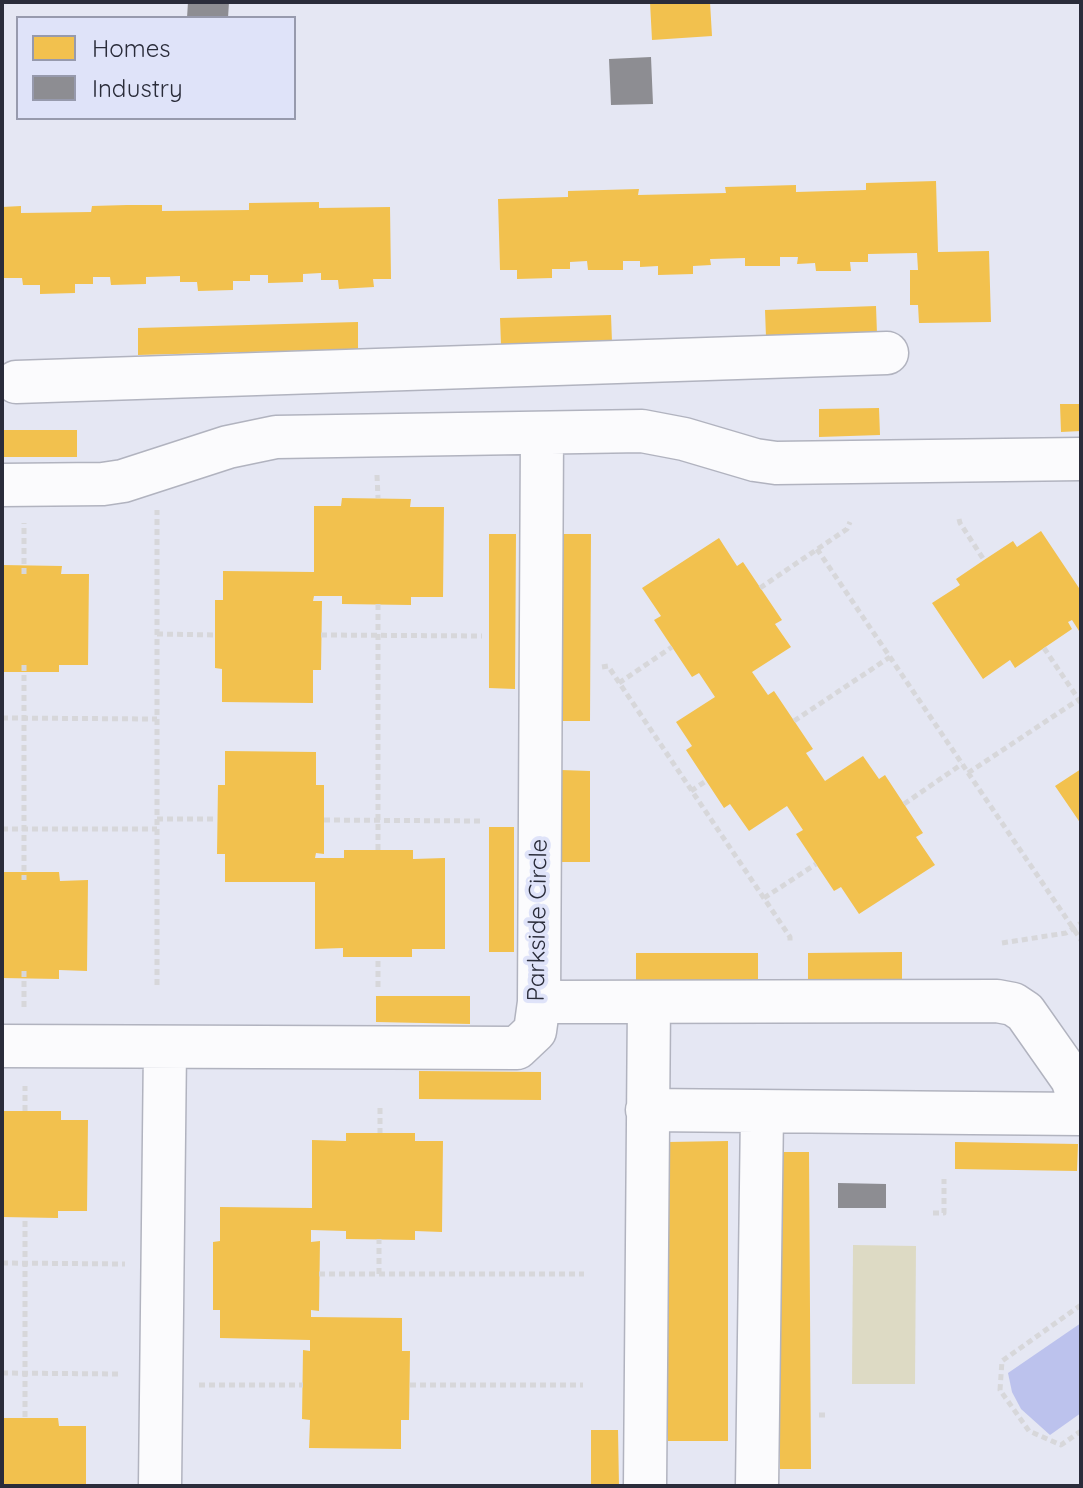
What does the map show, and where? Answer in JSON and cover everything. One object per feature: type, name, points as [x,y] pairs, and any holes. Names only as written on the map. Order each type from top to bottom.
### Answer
[{"type":"street","points":[[16,382],[887,353]]},
{"type":"street","points":[[642,431],[643,362]]},
{"type":"street","points":[[245,375],[246,417],[251,440]]},
{"type":"street","points":[[2,485],[123,481],[251,440],[276,437],[642,431],[776,463],[1081,459]]},
{"type":"street","name":"Parkside Circle","points":[[17,1048],[517,1048],[535,1031],[539,1002],[542,433]]},
{"type":"street","points":[[539,1002],[997,1001],[1013,1004],[1025,1012],[1072,1079],[1079,1114],[647,1110]]},
{"type":"street","points":[[645,1486],[649,1002]]},
{"type":"street","points":[[160,1486],[165,1048]]},
{"type":"street","points":[[757,1486],[762,1112]]},
{"type":"path","points":[[157,504],[157,985]]},
{"type":"path","points":[[959,519],[984,560]]},
{"type":"path","points":[[24,521],[24,574]]},
{"type":"path","points":[[760,588],[847,529],[850,522]]},
{"type":"path","points":[[817,549],[1081,940]]},
{"type":"path","points":[[378,604],[378,850]]},
{"type":"path","points":[[157,634],[215,635]]},
{"type":"path","points":[[321,635],[482,636]]},
{"type":"path","points":[[619,683],[672,647]]},
{"type":"path","points":[[968,773],[1080,700],[1044,648]]},
{"type":"path","points":[[794,721],[890,657]]},
{"type":"path","points":[[24,665],[24,880]]},
{"type":"path","points":[[602,667],[608,666],[790,937],[790,943]]},
{"type":"path","points":[[2,718],[157,719]]},
{"type":"path","points":[[904,804],[962,764]]},
{"type":"path","points":[[691,791],[706,781]]},
{"type":"path","points":[[157,819],[217,819]]},
{"type":"path","points":[[324,820],[482,821]]},
{"type":"path","points":[[2,829],[157,829]]},
{"type":"path","points":[[764,898],[816,864]]},
{"type":"path","points":[[1002,943],[1066,933],[1081,923]]},
{"type":"path","points":[[378,957],[378,987]]},
{"type":"path","points":[[24,970],[17,1048],[25,1111]]},
{"type":"path","points":[[380,1108],[380,1133]]},
{"type":"path","points":[[933,1213],[944,1213],[944,1179]]},
{"type":"path","points":[[25,1218],[25,1417]]},
{"type":"path","points":[[379,1239],[379,1274]]},
{"type":"path","points":[[2,1263],[134,1264]]},
{"type":"path","points":[[319,1274],[584,1274]]},
{"type":"path","points":[[1081,1305],[1002,1361],[1000,1390],[1029,1431],[1061,1445],[1081,1431]]},
{"type":"path","points":[[2,1373],[133,1374]]},
{"type":"path","points":[[186,1385],[303,1385]]},
{"type":"path","points":[[410,1385],[583,1385]]},
{"type":"path","points":[[819,1415],[828,1415]]},
{"type":"shaded area","points":[[853,1245],[916,1246],[915,1384],[852,1384]]},
{"type":"water","points":[[1081,1323],[1081,1413],[1050,1435],[1021,1409],[1012,1392],[1008,1373]]},
{"type":"building: Homes","points":[[650,2],[710,2],[712,36],[652,40]]},
{"type":"building: Homes","points":[[936,181],[938,252],[989,251],[991,322],[919,323],[918,305],[910,305],[910,270],[918,270],[917,253],[868,254],[868,262],[850,262],[851,271],[816,271],[815,263],[797,264],[798,257],[780,257],[780,266],[745,266],[745,258],[710,259],[711,265],[693,266],[693,274],[658,275],[658,266],[640,267],[640,261],[623,261],[623,270],[588,270],[587,261],[570,262],[570,269],[552,269],[552,278],[517,279],[517,270],[500,270],[498,199],[568,197],[568,191],[639,189],[638,195],[726,193],[725,187],[796,185],[796,192],[866,190],[866,183]]},
{"type":"building: Homes","points":[[319,202],[319,208],[390,207],[391,279],[373,279],[374,287],[339,289],[338,280],[321,280],[321,273],[303,274],[303,282],[268,283],[268,275],[250,275],[250,281],[233,281],[233,290],[198,291],[197,282],[180,282],[180,276],[146,277],[146,284],[111,285],[110,277],[93,277],[93,284],[75,284],[75,293],[40,294],[40,285],[23,285],[22,278],[2,278],[2,207],[21,206],[21,213],[91,212],[92,206],[127,205],[162,205],[162,211],[249,210],[249,203]]},
{"type":"building: Homes","points":[[876,306],[877,334],[766,337],[765,310]]},
{"type":"building: Homes","points":[[611,315],[612,342],[501,345],[500,318]]},
{"type":"building: Homes","points":[[358,322],[358,349],[138,355],[138,328]]},
{"type":"building: Homes","points":[[1060,404],[1081,404],[1081,431],[1061,432]]},
{"type":"building: Homes","points":[[879,408],[880,435],[819,437],[819,409]]},
{"type":"building: Homes","points":[[2,430],[77,430],[77,457],[2,457]]},
{"type":"building: Homes","points":[[342,498],[411,499],[410,507],[444,507],[443,597],[411,597],[411,605],[342,604],[342,596],[314,596],[313,601],[322,601],[321,670],[313,670],[313,703],[222,702],[222,669],[215,668],[215,600],[223,600],[223,571],[314,572],[314,506],[341,506]]},
{"type":"building: Homes","points":[[1041,531],[1081,591],[1081,634],[1072,620],[1068,622],[1072,629],[1015,668],[1010,660],[983,679],[932,603],[960,585],[956,579],[984,560],[1013,541],[1017,547]]},
{"type":"building: Homes","points":[[489,534],[516,534],[515,689],[489,688]]},
{"type":"building: Homes","points":[[562,534],[591,534],[590,721],[561,721]]},
{"type":"building: Homes","points":[[719,538],[737,566],[743,562],[782,620],[775,624],[791,647],[752,672],[768,695],[774,691],[813,749],[806,753],[825,781],[863,756],[879,779],[885,775],[923,833],[916,837],[935,865],[859,914],[841,887],[834,891],[796,834],[803,830],[787,806],[749,831],[730,804],[724,808],[686,750],[692,746],[676,722],[715,697],[699,673],[692,677],[654,620],[661,616],[642,588]]},
{"type":"building: Homes","points":[[2,565],[62,566],[61,574],[89,574],[88,665],[59,665],[59,672],[2,672]]},
{"type":"building: Homes","points":[[225,751],[316,752],[316,785],[324,785],[324,854],[316,853],[315,858],[344,858],[344,850],[413,850],[413,859],[445,858],[445,949],[412,949],[412,957],[343,957],[343,948],[315,949],[315,882],[225,882],[225,854],[217,854],[218,785],[225,785]]},
{"type":"building: Homes","points":[[1081,769],[1081,824],[1055,786]]},
{"type":"building: Homes","points":[[561,770],[590,771],[590,862],[560,862]]},
{"type":"building: Homes","points":[[489,827],[514,827],[514,952],[489,952]]},
{"type":"building: Homes","points":[[2,872],[59,872],[60,881],[88,880],[87,971],[59,970],[59,979],[2,978]]},
{"type":"building: Homes","points":[[902,952],[902,980],[808,980],[808,953]]},
{"type":"building: Homes","points":[[636,953],[758,953],[758,980],[636,980]]},
{"type":"building: Homes","points":[[376,996],[470,996],[470,1024],[376,1022]]},
{"type":"building: Homes","points":[[419,1071],[541,1072],[541,1100],[419,1099]]},
{"type":"building: Homes","points":[[2,1111],[61,1111],[61,1120],[88,1120],[87,1211],[58,1211],[58,1218],[2,1217]]},
{"type":"building: Homes","points":[[346,1133],[415,1133],[415,1141],[443,1141],[442,1232],[415,1231],[415,1240],[346,1239],[346,1231],[311,1230],[311,1242],[320,1241],[319,1311],[311,1310],[311,1317],[402,1318],[402,1351],[410,1351],[409,1420],[401,1420],[401,1449],[309,1448],[310,1420],[302,1419],[303,1350],[310,1351],[310,1340],[220,1338],[220,1310],[213,1310],[213,1242],[220,1241],[220,1207],[312,1208],[312,1140],[346,1141]]},
{"type":"building: Homes","points":[[728,1141],[728,1441],[668,1441],[668,1142]]},
{"type":"building: Homes","points":[[955,1142],[1078,1144],[1077,1171],[955,1169]]},
{"type":"building: Homes","points":[[779,1152],[809,1152],[811,1469],[780,1469]]},
{"type":"building: Homes","points":[[2,1418],[58,1418],[59,1426],[86,1426],[86,1486],[2,1486]]},
{"type":"building: Homes","points":[[591,1430],[618,1430],[619,1486],[591,1486]]},
{"type":"building: Industry","points":[[188,2],[229,2],[228,16],[187,16]]},
{"type":"building: Industry","points":[[651,57],[653,104],[611,105],[609,59]]},
{"type":"building: Industry","points":[[838,1183],[886,1184],[886,1208],[838,1208]]}]
